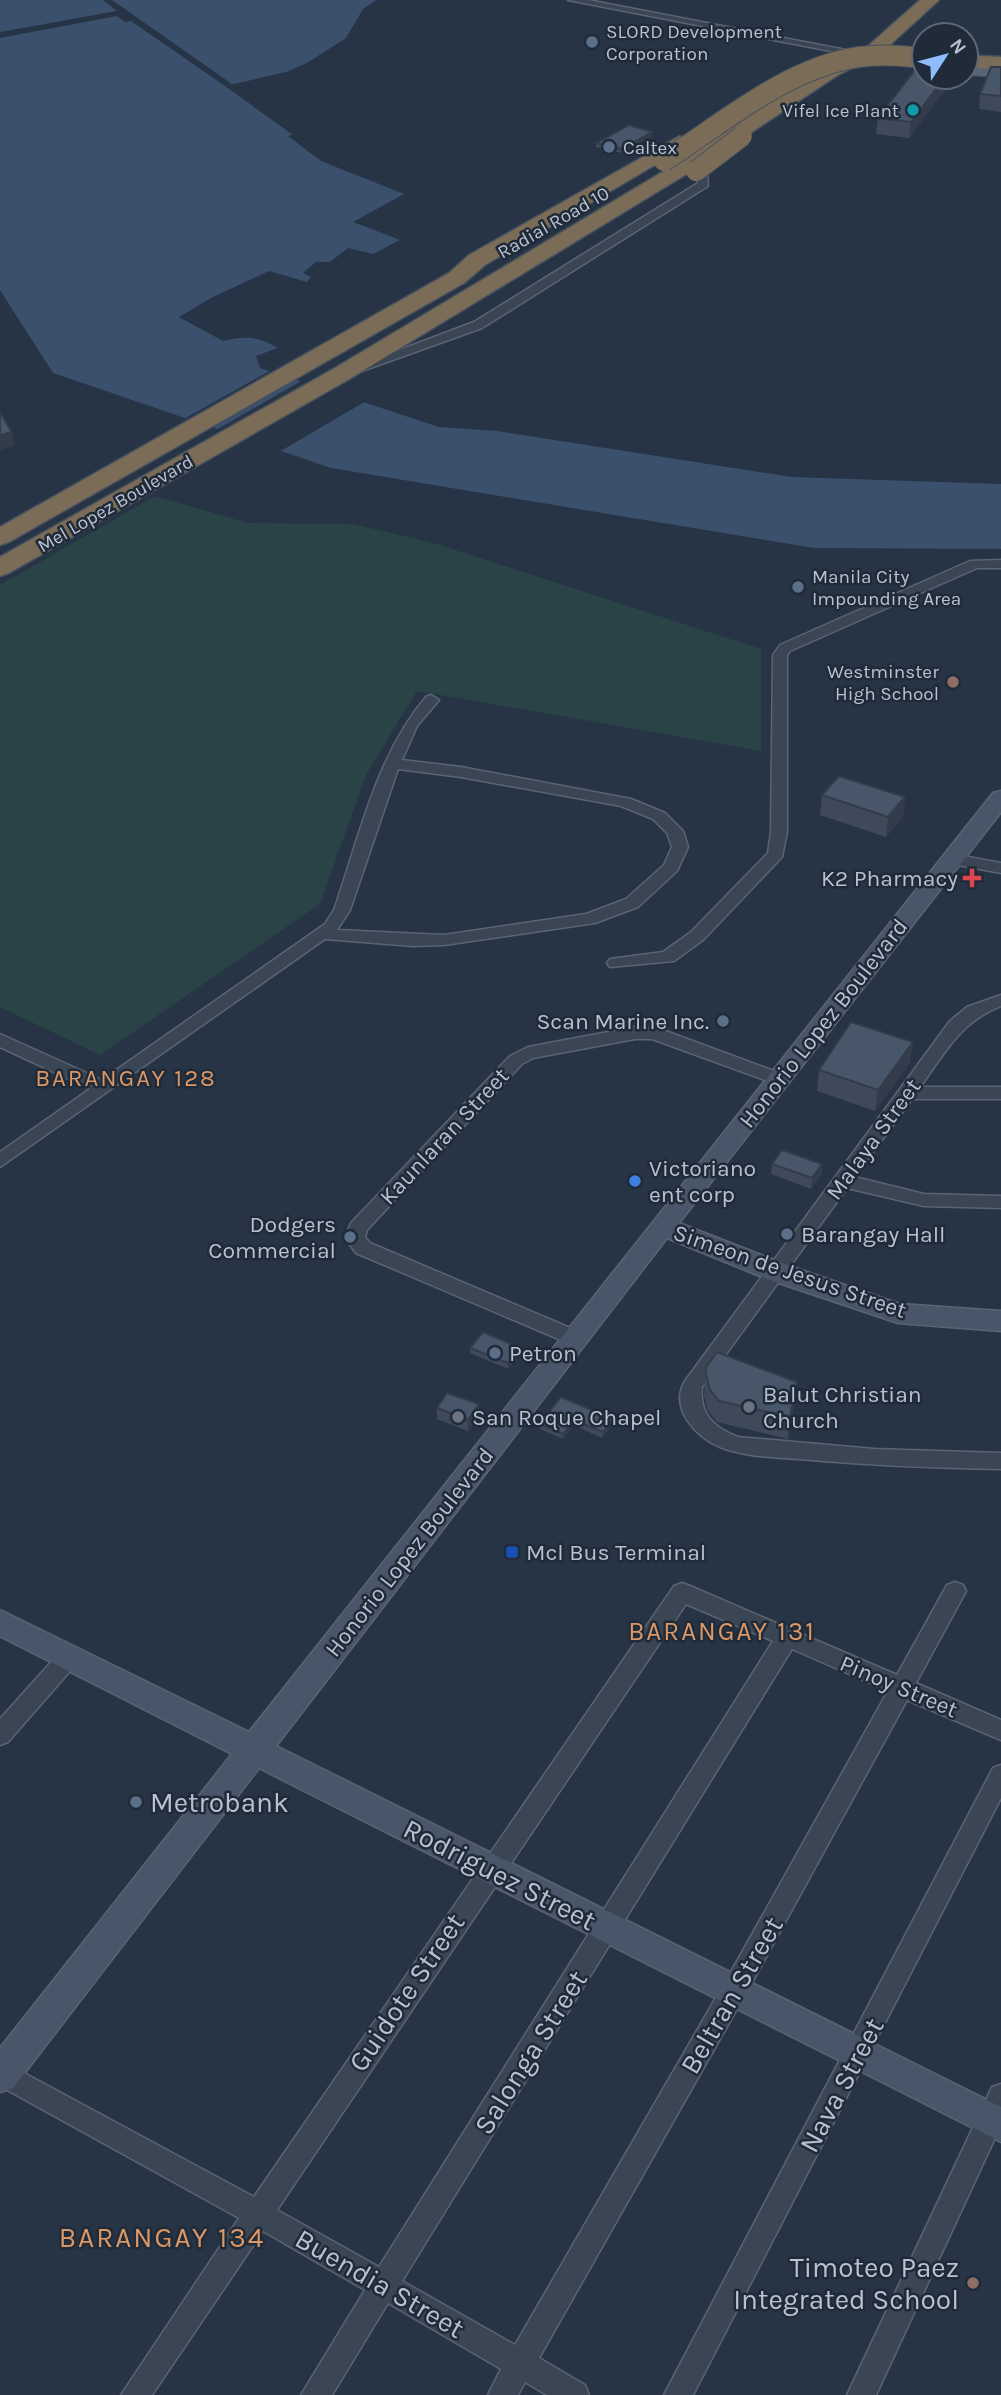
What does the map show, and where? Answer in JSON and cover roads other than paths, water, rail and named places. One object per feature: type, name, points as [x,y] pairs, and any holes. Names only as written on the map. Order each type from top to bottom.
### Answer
[{"type":"highway","name":"Radial Road 10","points":[[230,437],[343,373],[839,59],[877,50],[930,0]]},
{"type":"highway","points":[[839,59],[877,50]]},
{"type":"highway","points":[[456,278],[477,260],[702,129],[834,62],[867,55],[910,56]]},
{"type":"highway","name":"Radial Road 10","points":[[192,426],[456,278],[680,158],[839,59]]},
{"type":"highway","points":[[980,60],[1001,62]]},
{"type":"highway","points":[[343,373],[418,339],[502,290],[696,171],[833,73],[848,67],[883,62],[910,63]]},
{"type":"highway","points":[[980,69],[1001,70]]},
{"type":"highway","points":[[680,158],[761,100]]},
{"type":"highway","points":[[680,158],[784,106]]},
{"type":"highway","name":"Mel Lopez Boulevard","points":[[0,537],[192,426]]},
{"type":"highway","name":"Mel Lopez Boulevard","points":[[0,568],[230,437]]},
{"type":"main road","points":[[877,50],[910,54]]},
{"type":"main road","points":[[877,50],[910,60]]},
{"type":"main road","name":"Honorio Lopez Boulevard","points":[[1,2074],[662,1226],[1001,798]]},
{"type":"main road","name":"Simeon de Jesus Street","points":[[662,1226],[777,1272],[898,1313],[947,1320],[1001,1321]]},
{"type":"main road","name":"Rodriguez Street","points":[[0,1622],[733,1991]]},
{"type":"street","points":[[573,0],[839,59]]},
{"type":"street","points":[[343,373],[484,323],[704,184],[680,158]]},
{"type":"street","points":[[616,963],[668,957],[697,936],[776,854],[779,832],[780,654],[785,648],[975,564],[1001,564]]},
{"type":"street","points":[[0,1161],[337,920],[392,764],[410,725],[431,700]]},
{"type":"street","points":[[321,934],[413,941],[444,940],[589,919],[632,903],[671,867],[680,847],[675,831],[659,816],[625,802],[461,772],[392,764]]},
{"type":"street","points":[[953,859],[1001,868]]},
{"type":"street","name":"Malaya Street","points":[[1001,1000],[973,1011],[956,1025],[692,1386],[688,1403],[698,1423],[720,1439],[751,1447],[850,1456],[1001,1461]]},
{"type":"street","name":"Kaunlaran Street","points":[[575,1338],[363,1248],[355,1238],[358,1228],[516,1060],[528,1053],[635,1032],[654,1033],[779,1079]]},
{"type":"street","points":[[0,1040],[102,1087]]},
{"type":"street","points":[[907,1093],[1001,1093]]},
{"type":"street","points":[[843,1181],[924,1200],[1001,1202]]},
{"type":"street","name":"Beltran Street","points":[[502,2395],[733,1991],[955,1591]]},
{"type":"street","name":"Pinoy Street","points":[[682,1592],[1001,1730]]},
{"type":"street","name":"Guidote Street","points":[[135,2395],[490,1869],[682,1592]]},
{"type":"street","name":"Salonga Street","points":[[315,2395],[787,1637]]},
{"type":"street","points":[[0,1735],[69,1657]]},
{"type":"street","name":"Nava Street","points":[[678,2395],[1001,1775]]},
{"type":"street","name":"Rodriguez Street","points":[[733,1991],[858,2053],[997,2113]]},
{"type":"street","name":"Buendia Street","points":[[1,2074],[257,2213],[575,2395]]},
{"type":"street","points":[[861,2395],[997,2113]]},
{"type":"water","points":[[0,0],[376,0],[363,9],[346,38],[307,63],[286,72],[225,86],[293,135],[288,136],[321,161],[404,194],[353,222],[400,240],[373,254],[348,248],[330,262],[316,262],[303,273],[311,277],[307,282],[269,271],[213,297],[179,317],[223,341],[251,338],[278,348],[256,356],[260,368],[439,427],[497,431],[792,477],[1001,484],[1001,549],[814,548],[331,468],[53,373],[0,290]]},
{"type":"place","name":"SLORD Development Corporation","points":[[592,42]]},
{"type":"place","name":"Vifel Ice Plant","points":[[913,110]]},
{"type":"place","name":"Caltex","points":[[609,147]]},
{"type":"place","name":"Manila City Impounding Area","points":[[798,587]]},
{"type":"place","name":"Westminster High School","points":[[953,682]]},
{"type":"place","name":"K2 Pharmacy","points":[[972,878]]},
{"type":"place","name":"Scan Marine Inc.","points":[[723,1021]]},
{"type":"place","name":"Victoriano ent corp","points":[[635,1181]]},
{"type":"place","name":"Barangay Hall","points":[[787,1234]]},
{"type":"place","name":"Dodgers Commercial","points":[[350,1237]]},
{"type":"place","name":"Petron","points":[[495,1353]]},
{"type":"place","name":"Balut Christian Church","points":[[749,1407]]},
{"type":"place","name":"San Roque Chapel","points":[[458,1417]]},
{"type":"place","name":"Mcl Bus Terminal","points":[[512,1552]]},
{"type":"place","name":"Metrobank","points":[[136,1802]]},
{"type":"place","name":"Timoteo Paez Integrated School","points":[[973,2283]]},
{"type":"district","name":"BARANGAY 128","points":[[126,1078]]},
{"type":"district","name":"BARANGAY 131","points":[[722,1631]]},
{"type":"district","name":"BARANGAY 134","points":[[162,2237]]}]
